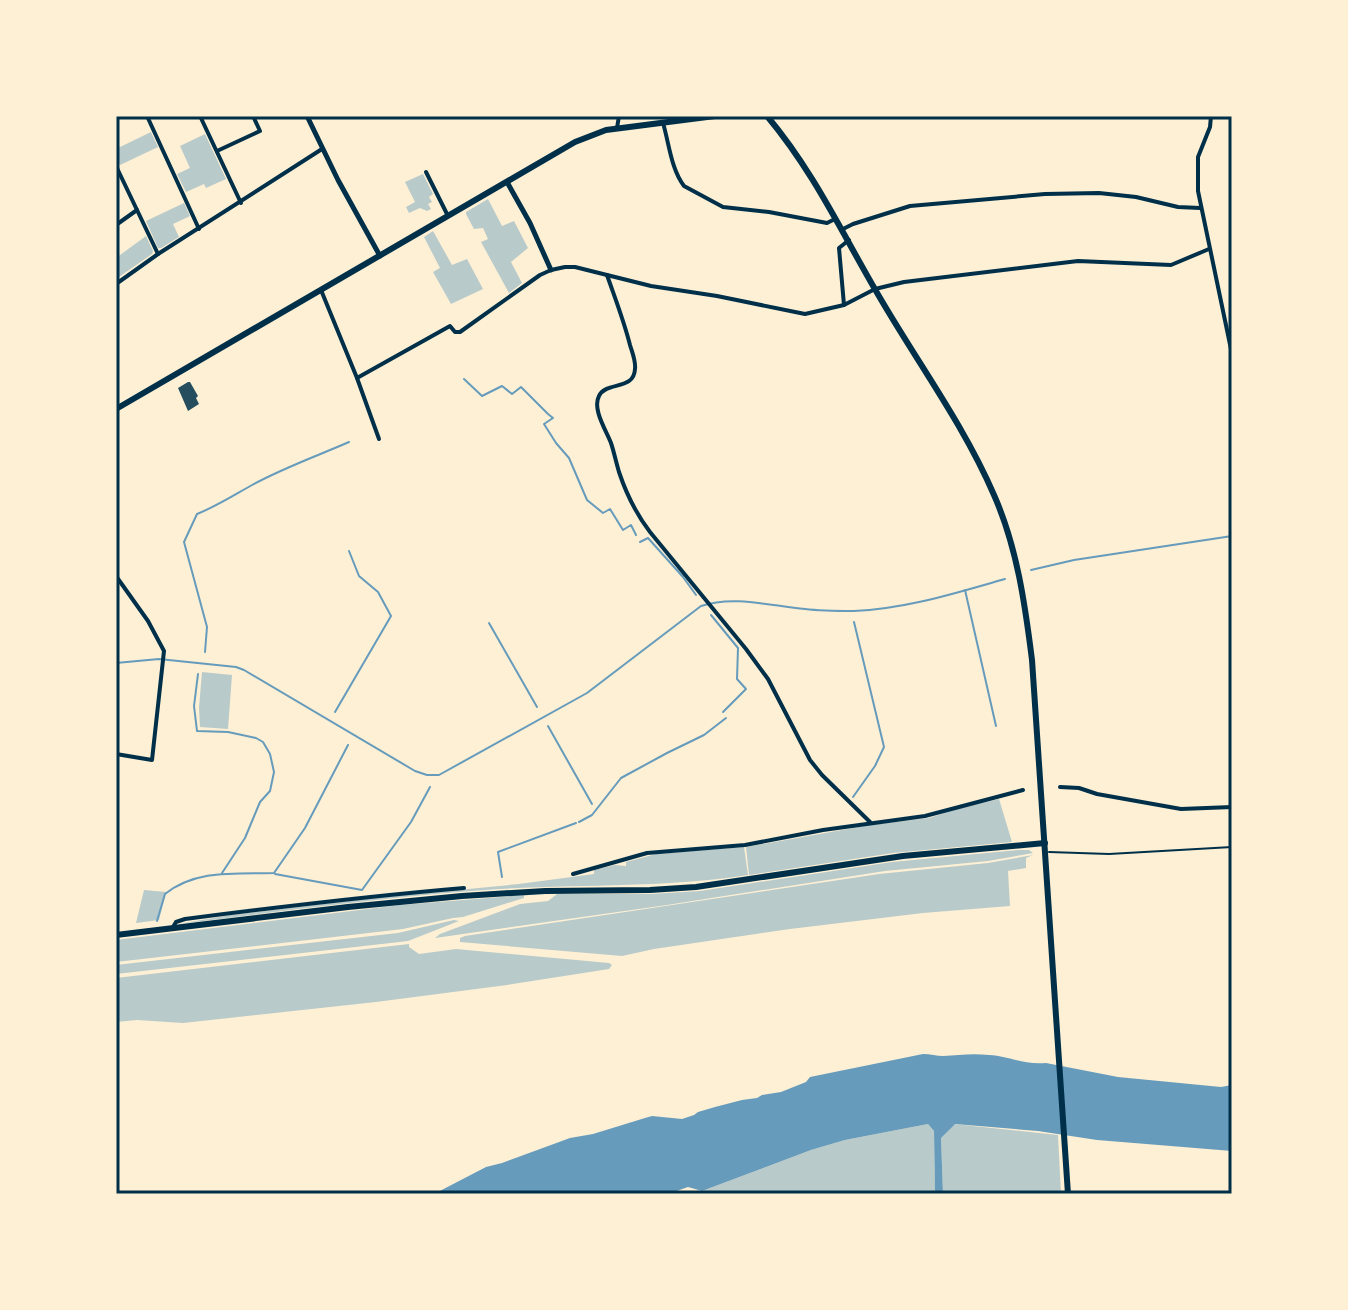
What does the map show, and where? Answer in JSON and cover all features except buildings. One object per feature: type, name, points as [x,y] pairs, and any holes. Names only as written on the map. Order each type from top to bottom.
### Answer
[{"type":"main road","points":[[116,409],[575,142],[597,132],[617,128],[715,116]]},
{"type":"main road","points":[[767,116],[789,143],[837,218],[875,289],[983,471],[1006,528],[1021,588],[1032,660],[1068,1194]]},
{"type":"main road","points":[[116,935],[448,897],[696,887],[876,860],[1045,843]]},
{"type":"street","points":[[147,116],[199,229]]},
{"type":"street","points":[[200,116],[241,203]]},
{"type":"street","points":[[217,151],[260,131],[253,116]]},
{"type":"street","points":[[307,116],[380,256]]},
{"type":"street","points":[[617,128],[619,116]]},
{"type":"street","points":[[1211,116],[1198,157],[1197,181],[1200,208],[1232,354]]},
{"type":"street","points":[[663,123],[680,181],[712,202],[723,207],[827,223],[837,218]]},
{"type":"street","points":[[116,284],[322,149]]},
{"type":"street","points":[[116,166],[158,254]]},
{"type":"street","points":[[426,172],[448,216]]},
{"type":"street","points":[[507,182],[551,270]]},
{"type":"street","points":[[843,229],[910,206],[1045,194],[1099,193],[1200,208]]},
{"type":"street","points":[[116,225],[137,210]]},
{"type":"street","points":[[844,305],[839,248],[849,240]]},
{"type":"street","points":[[357,378],[450,326],[455,332],[460,332],[540,275],[565,267],[805,314],[844,305],[875,289],[904,282],[1078,261],[1171,265],[1209,249]]},
{"type":"street","points":[[607,274],[636,368],[627,383],[600,394],[597,404],[619,473],[642,522],[768,679],[810,760],[870,822]]},
{"type":"street","points":[[321,290],[379,439]]},
{"type":"street","points":[[116,576],[148,621],[164,651],[152,760],[116,754]]},
{"type":"street","points":[[1060,787],[1070,786],[1181,809],[1232,807]]},
{"type":"street","points":[[573,874],[647,853],[745,845],[870,822],[925,816],[1023,790]]},
{"type":"street","points":[[171,929],[176,922],[185,919],[464,888]]},
{"type":"path","points":[[1045,852],[1109,854],[1232,847]]},
{"type":"shaded area","points":[[151,132],[158,147],[120,165],[116,149]]},
{"type":"shaded area","points":[[205,134],[226,179],[186,192],[177,174],[190,168],[180,146]]},
{"type":"shaded area","points":[[423,174],[433,194],[429,197],[432,202],[428,204],[431,209],[420,208],[409,213],[406,207],[415,202],[405,182]]},
{"type":"shaded area","points":[[488,199],[502,226],[514,221],[528,248],[511,262],[522,283],[509,293],[481,242],[488,239],[483,228],[474,229],[466,214]]},
{"type":"shaded area","points":[[184,203],[190,216],[173,224],[179,237],[158,248],[146,221]]},
{"type":"shaded area","points":[[433,231],[452,265],[467,259],[483,289],[451,304],[433,272],[440,268],[424,237]]},
{"type":"shaded area","points":[[146,236],[152,254],[116,279],[116,258]]},
{"type":"shaded area","points":[[202,672],[232,675],[228,729],[200,727]]},
{"type":"shaded area","points":[[999,799],[1012,842],[893,853],[749,875],[746,847],[929,818]]},
{"type":"shaded area","points":[[744,847],[748,875],[655,884],[459,892],[179,924],[230,915],[594,874],[594,870],[626,866],[626,862],[656,854]]},
{"type":"shaded area","points":[[1019,850],[1033,853],[988,861],[885,871],[435,938],[520,904],[548,901],[557,894],[700,891],[892,862]]},
{"type":"shaded area","points":[[1033,855],[1026,858],[1026,868],[1008,871],[1010,906],[790,929],[622,956],[460,942],[460,938],[465,936],[879,874],[988,863]]},
{"type":"shaded area","points":[[144,890],[166,892],[159,920],[136,923]]},
{"type":"shaded area","points":[[524,895],[524,898],[463,917],[403,929],[116,962],[116,940],[400,905]]},
{"type":"shaded area","points":[[459,921],[408,941],[116,974],[116,965],[398,933]]},
{"type":"shaded area","points":[[409,944],[419,954],[456,949],[612,965],[609,969],[507,985],[376,1002],[183,1023],[116,1022],[116,978]]},
{"type":"shaded area","points":[[928,1124],[934,1131],[935,1194],[694,1194],[811,1150]]},
{"type":"shaded area","points":[[954,1124],[1058,1135],[1061,1194],[943,1194],[941,1138]]},
{"type":"water","points":[[923,1054],[996,1056],[1118,1077],[1221,1087],[1232,1085],[1232,1151],[955,1124],[941,1138],[943,1194],[935,1194],[934,1131],[928,1124],[811,1150],[702,1191],[688,1187],[668,1194],[434,1194],[486,1167],[570,1138],[652,1116],[682,1119],[715,1107],[781,1092],[806,1082],[810,1077]]},
{"type":"waterway","points":[[464,379],[482,396],[502,386],[512,394],[521,387],[553,418],[544,424],[569,458],[587,500],[603,513],[610,509],[623,530],[631,525],[636,535]]},
{"type":"waterway","points":[[205,652],[207,627],[184,542],[197,514],[276,473],[349,442]]},
{"type":"waterway","points":[[1031,570],[1074,560],[1232,536]]},
{"type":"waterway","points":[[640,542],[648,538],[696,595]]},
{"type":"waterway","points":[[335,712],[391,616],[378,592],[359,576],[349,551]]},
{"type":"waterway","points":[[116,663],[159,659],[236,667],[415,771],[439,775],[587,693],[701,606],[739,601],[817,610],[873,610],[930,600],[1005,579]]},
{"type":"waterway","points":[[965,590],[996,726]]},
{"type":"waterway","points":[[711,615],[738,648],[737,679],[746,689],[723,712]]},
{"type":"waterway","points":[[853,797],[884,747],[854,622]]},
{"type":"waterway","points":[[489,623],[537,707]]},
{"type":"waterway","points":[[198,674],[194,706],[197,731],[228,732],[256,738],[263,742],[270,754],[274,772],[270,791],[260,802],[245,838],[222,873]]},
{"type":"waterway","points":[[579,822],[592,815],[621,778],[704,735],[726,718]]},
{"type":"waterway","points":[[548,726],[592,804]]},
{"type":"waterway","points":[[157,921],[165,894],[190,880],[217,874],[274,873],[305,828],[348,745]]},
{"type":"waterway","points":[[275,874],[362,890],[411,822],[430,787]]},
{"type":"waterway","points":[[502,877],[498,852],[576,823]]}]
